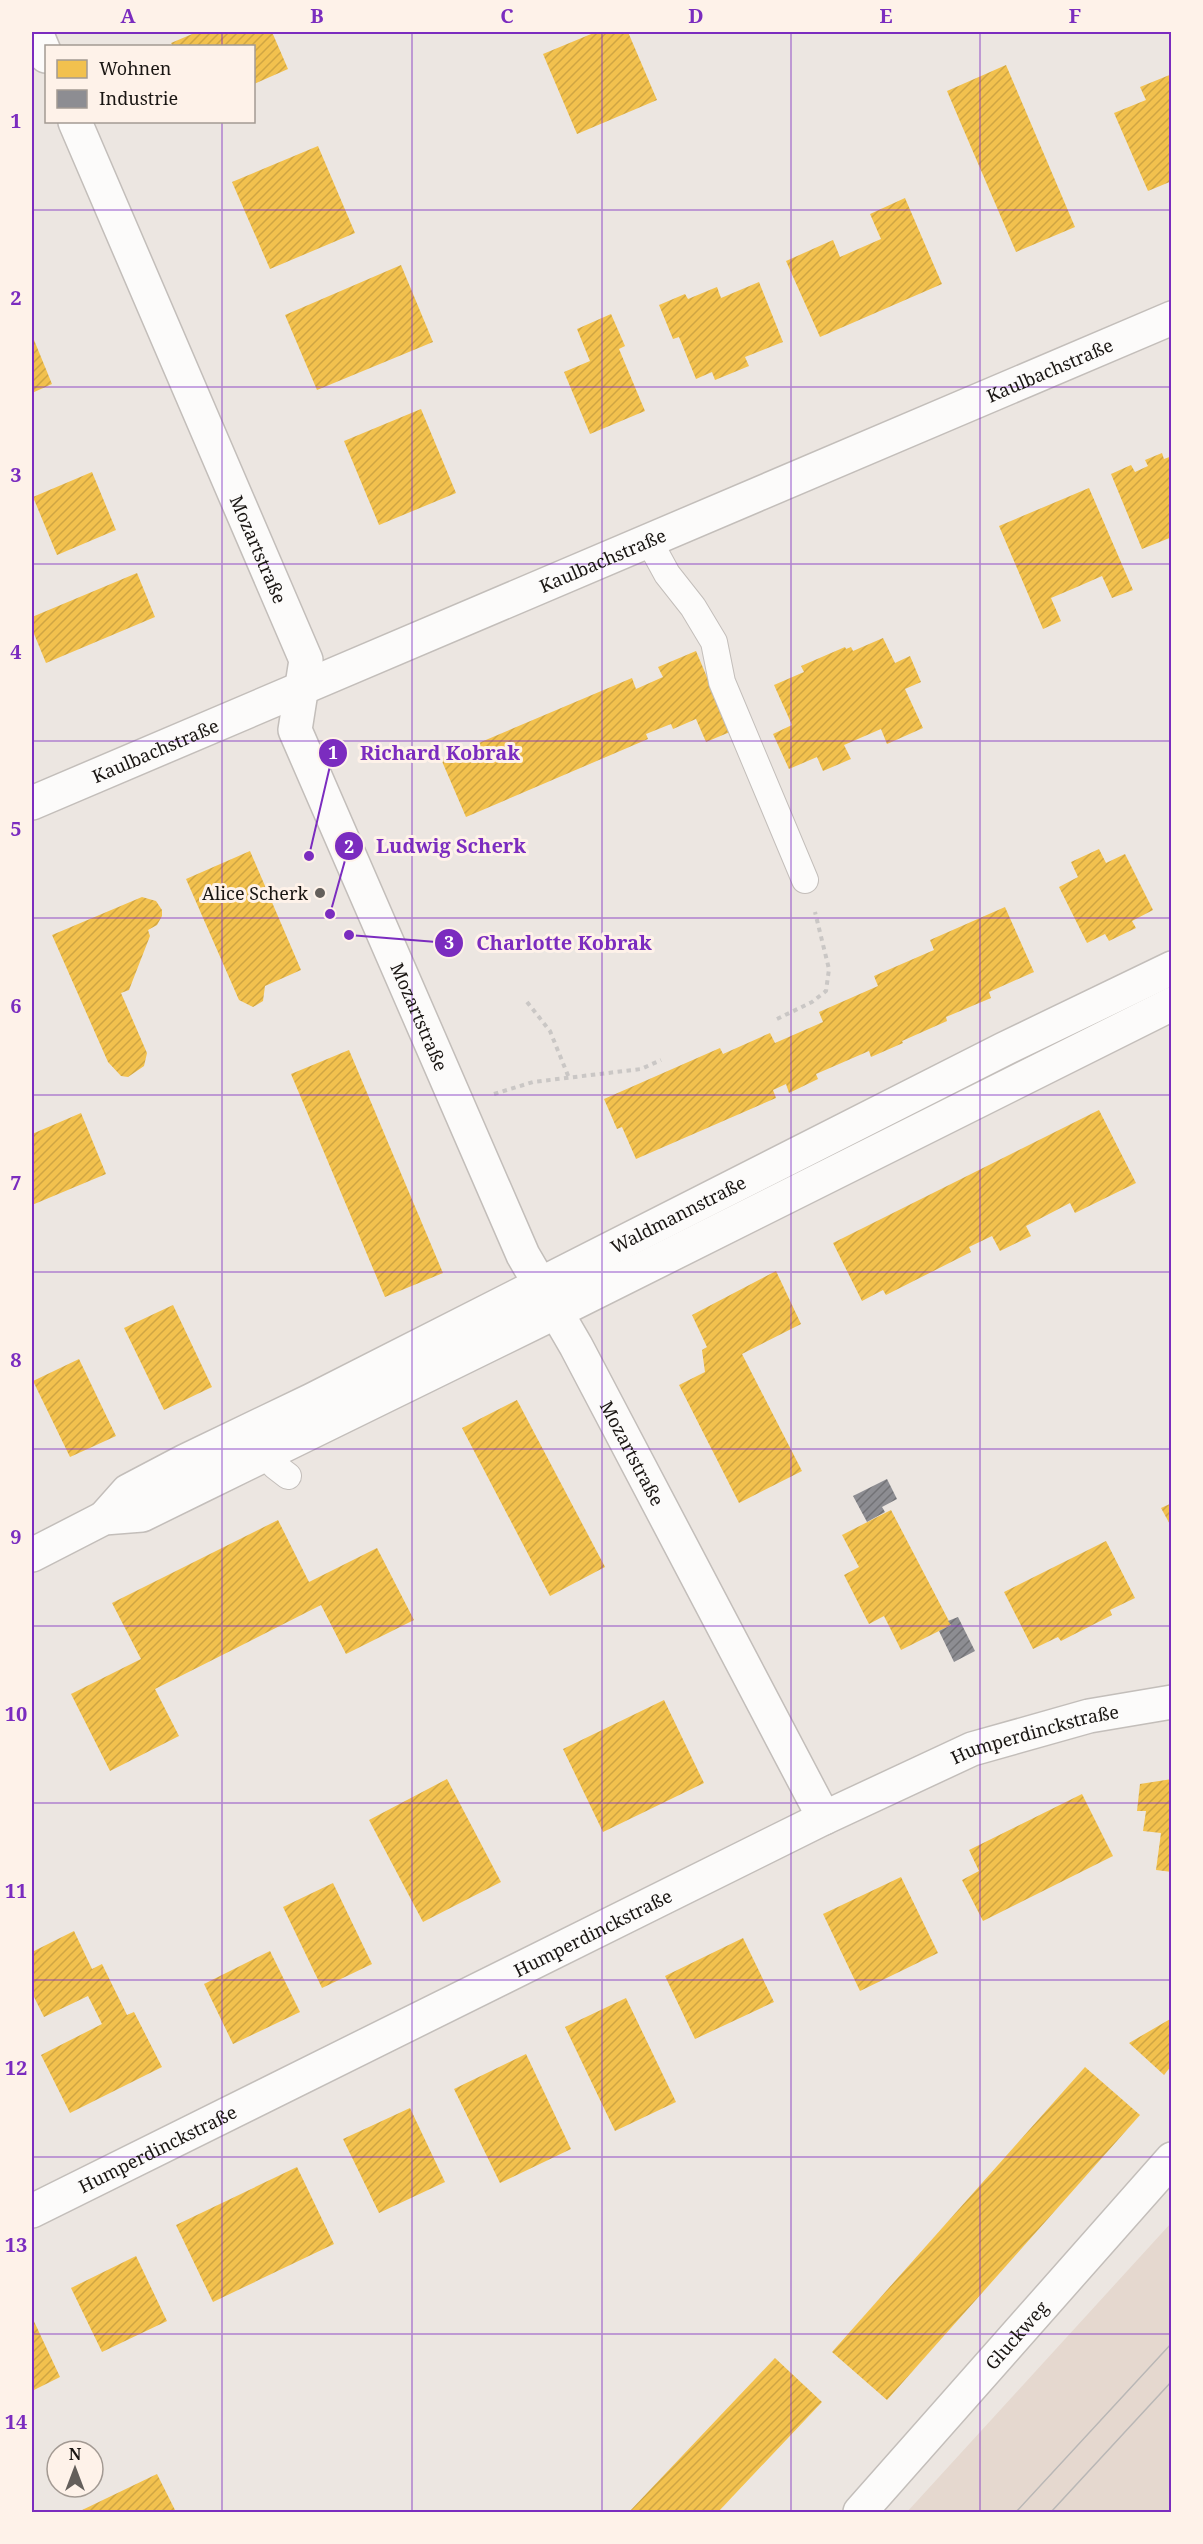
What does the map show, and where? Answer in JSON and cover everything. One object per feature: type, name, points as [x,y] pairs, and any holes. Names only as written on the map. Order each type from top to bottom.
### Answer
[{"type":"street","points":[[36,32],[45,54]]},
{"type":"street","name":"Mozartstraße","points":[[75,123],[306,660],[295,730],[523,1255],[824,1818]]},
{"type":"street","name":"Kaulbachstraße","points":[[32,803],[1172,318]]},
{"type":"street","name":"Waldmannstraße","points":[[32,1555],[104,1518],[142,1515],[192,1474],[268,1454],[1004,1049],[1172,968]]},
{"type":"street","name":"Waldmannstraße","points":[[548,1299],[1172,1004]]},
{"type":"street","name":"Humperdinckstraße","points":[[32,2211],[824,1818],[981,1746],[1089,1716],[1172,1702]]},
{"type":"street","name":"Gluckweg","points":[[860,2512],[1172,2158]]},
{"type":"lane","points":[[649,540],[667,574],[693,607],[714,642],[722,682],[805,880]]},
{"type":"path","points":[[777,1019],[812,1002],[826,991],[830,969],[805,880]]},
{"type":"path","points":[[527,1002],[550,1031],[569,1078]]},
{"type":"path","points":[[485,1096],[533,1082],[641,1069],[661,1060]]},
{"type":"shaded area","points":[[1171,2223],[1171,2512],[907,2512]]},
{"type":"building: Wohnen","points":[[197,32],[272,32],[288,69],[255,84],[255,45],[172,45],[171,43]]},
{"type":"building: Wohnen","points":[[596,32],[628,32],[657,100],[577,134],[543,54]]},
{"type":"building: Wohnen","points":[[1006,65],[1075,227],[1016,252],[947,91]]},
{"type":"building: Wohnen","points":[[1172,74],[1172,181],[1148,191],[1114,113],[1146,100],[1140,87]]},
{"type":"building: Wohnen","points":[[318,146],[355,233],[270,269],[232,182]]},
{"type":"building: Wohnen","points":[[905,198],[942,284],[820,337],[786,261],[833,240],[840,257],[881,239],[870,214]]},
{"type":"building: Wohnen","points":[[401,265],[433,342],[317,390],[285,315]]},
{"type":"building: Wohnen","points":[[759,282],[783,342],[745,357],[749,366],[715,380],[712,372],[696,379],[679,337],[673,339],[659,305],[685,294],[688,299],[717,287],[721,298]]},
{"type":"building: Wohnen","points":[[611,314],[625,346],[619,349],[645,411],[590,434],[564,372],[590,361],[577,329]]},
{"type":"building: Wohnen","points":[[32,335],[52,384],[32,393]]},
{"type":"building: Wohnen","points":[[421,409],[456,493],[379,525],[344,441]]},
{"type":"building: Wohnen","points":[[1162,453],[1164,459],[1172,456],[1172,537],[1142,549],[1111,474],[1131,465],[1135,472],[1148,466],[1145,460]]},
{"type":"building: Wohnen","points":[[92,472],[116,530],[57,555],[33,497]]},
{"type":"building: Wohnen","points":[[1089,488],[1133,590],[1112,598],[1102,576],[1051,598],[1061,621],[1043,629],[999,526]]},
{"type":"building: Wohnen","points":[[137,573],[155,617],[46,663],[32,629],[32,617]]},
{"type":"building: Wohnen","points":[[883,638],[895,663],[910,656],[921,682],[905,689],[923,728],[887,744],[881,729],[844,745],[851,759],[823,771],[817,757],[789,769],[773,734],[792,725],[774,685],[804,672],[801,666],[845,647],[846,649],[851,647],[853,651]]},
{"type":"building: Wohnen","points":[[696,651],[730,732],[706,742],[696,719],[673,729],[671,724],[646,734],[648,739],[466,817],[441,759],[632,678],[636,689],[663,677],[658,667]]},
{"type":"building: Wohnen","points":[[1099,849],[1106,863],[1125,854],[1153,910],[1132,921],[1136,928],[1109,941],[1105,934],[1087,943],[1059,887],[1078,877],[1071,862]]},
{"type":"building: Wohnen","points":[[250,851],[301,970],[265,986],[263,1001],[253,1007],[239,1000],[186,879]]},
{"type":"building: Wohnen","points":[[142,897],[156,901],[162,910],[162,916],[157,925],[148,930],[150,936],[129,990],[121,993],[147,1053],[144,1066],[128,1077],[121,1076],[108,1062],[52,935]]},
{"type":"building: Wohnen","points":[[1005,907],[1034,972],[989,992],[991,998],[946,1017],[947,1021],[871,1057],[869,1051],[816,1074],[818,1079],[789,1093],[786,1084],[773,1090],[776,1098],[636,1159],[622,1127],[617,1129],[604,1099],[720,1048],[723,1054],[770,1033],[775,1043],[823,1022],[819,1012],[878,986],[874,976],[934,950],[930,940]]},
{"type":"building: Wohnen","points":[[349,1050],[443,1273],[385,1297],[291,1074]]},
{"type":"building: Wohnen","points":[[1099,1110],[1136,1183],[1075,1213],[1070,1203],[1026,1226],[1031,1236],[1000,1251],[992,1236],[969,1247],[971,1252],[886,1295],[883,1290],[862,1301],[833,1243]]},
{"type":"building: Wohnen","points":[[81,1113],[106,1174],[32,1205],[32,1134]]},
{"type":"building: Wohnen","points":[[776,1271],[801,1324],[742,1354],[802,1471],[739,1503],[679,1385],[705,1372],[702,1350],[707,1347],[692,1315]]},
{"type":"building: Wohnen","points":[[173,1305],[212,1387],[164,1410],[124,1328]]},
{"type":"building: Wohnen","points":[[79,1359],[116,1436],[70,1457],[33,1381]]},
{"type":"building: Wohnen","points":[[517,1400],[605,1567],[550,1596],[462,1428]]},
{"type":"building: Wohnen","points":[[1172,1503],[1172,1528],[1161,1508]]},
{"type":"building: Wohnen","points":[[891,1510],[951,1625],[901,1650],[884,1616],[869,1624],[844,1575],[859,1567],[842,1535]]},
{"type":"building: Wohnen","points":[[278,1520],[309,1582],[377,1548],[414,1620],[346,1654],[321,1605],[155,1689],[179,1736],[110,1771],[71,1694],[141,1659],[112,1603]]},
{"type":"building: Wohnen","points":[[1106,1541],[1135,1598],[1110,1610],[1112,1615],[1061,1641],[1058,1637],[1033,1649],[1004,1592]]},
{"type":"building: Wohnen","points":[[664,1700],[704,1783],[603,1832],[563,1749]]},
{"type":"building: Wohnen","points":[[447,1779],[501,1882],[423,1922],[369,1820]]},
{"type":"building: Wohnen","points":[[1172,1779],[1172,1872],[1156,1870],[1161,1833],[1143,1831],[1146,1811],[1137,1811],[1140,1784]]},
{"type":"building: Wohnen","points":[[1082,1794],[1113,1856],[983,1921],[962,1880],[979,1871],[969,1850]]},
{"type":"building: Wohnen","points":[[901,1877],[938,1953],[860,1991],[823,1914]]},
{"type":"building: Wohnen","points":[[333,1883],[372,1964],[322,1988],[283,1907]]},
{"type":"building: Wohnen","points":[[74,1931],[92,1969],[102,1964],[127,2015],[134,2012],[162,2067],[70,2113],[41,2055],[102,2024],[88,1996],[44,2017],[32,1993],[32,1952]]},
{"type":"building: Wohnen","points":[[743,1938],[774,2002],[695,2039],[665,1976]]},
{"type":"building: Wohnen","points":[[270,1951],[300,2012],[233,2044],[204,1984]]},
{"type":"building: Wohnen","points":[[626,1998],[676,2102],[615,2131],[565,2027]]},
{"type":"building: Wohnen","points":[[1172,2018],[1172,2065],[1164,2075],[1129,2043]]},
{"type":"building: Wohnen","points":[[526,2054],[571,2149],[500,2183],[454,2089]]},
{"type":"building: Wohnen","points":[[1085,2067],[1140,2115],[887,2400],[832,2352]]},
{"type":"building: Wohnen","points":[[410,2108],[445,2182],[379,2213],[343,2139]]},
{"type":"building: Wohnen","points":[[297,2167],[334,2244],[213,2302],[176,2225]]},
{"type":"building: Wohnen","points":[[136,2256],[167,2321],[102,2352],[71,2288]]},
{"type":"building: Wohnen","points":[[32,2317],[60,2377],[32,2391]]},
{"type":"building: Wohnen","points":[[775,2358],[822,2402],[718,2512],[629,2512]]},
{"type":"building: Wohnen","points":[[157,2474],[176,2512],[78,2512]]},
{"type":"building: Industrie","points":[[887,1479],[897,1499],[882,1507],[885,1512],[867,1522],[853,1496]]},
{"type":"building: Industrie","points":[[958,1617],[975,1651],[954,1662],[939,1631],[951,1625],[948,1621]]},
{"type":"tram line","points":[[1016,2512],[1172,2343]]},
{"type":"tram line","points":[[1051,2512],[1172,2381]]},
{"type":"place","name":"Richard Kobrak","points":[[309,856]]},
{"type":"place","name":"Alice Scherk","points":[[320,893]]},
{"type":"place","name":"Ludwig Scherk","points":[[330,914]]},
{"type":"place","name":"Charlotte Kobrak","points":[[349,935]]}]
